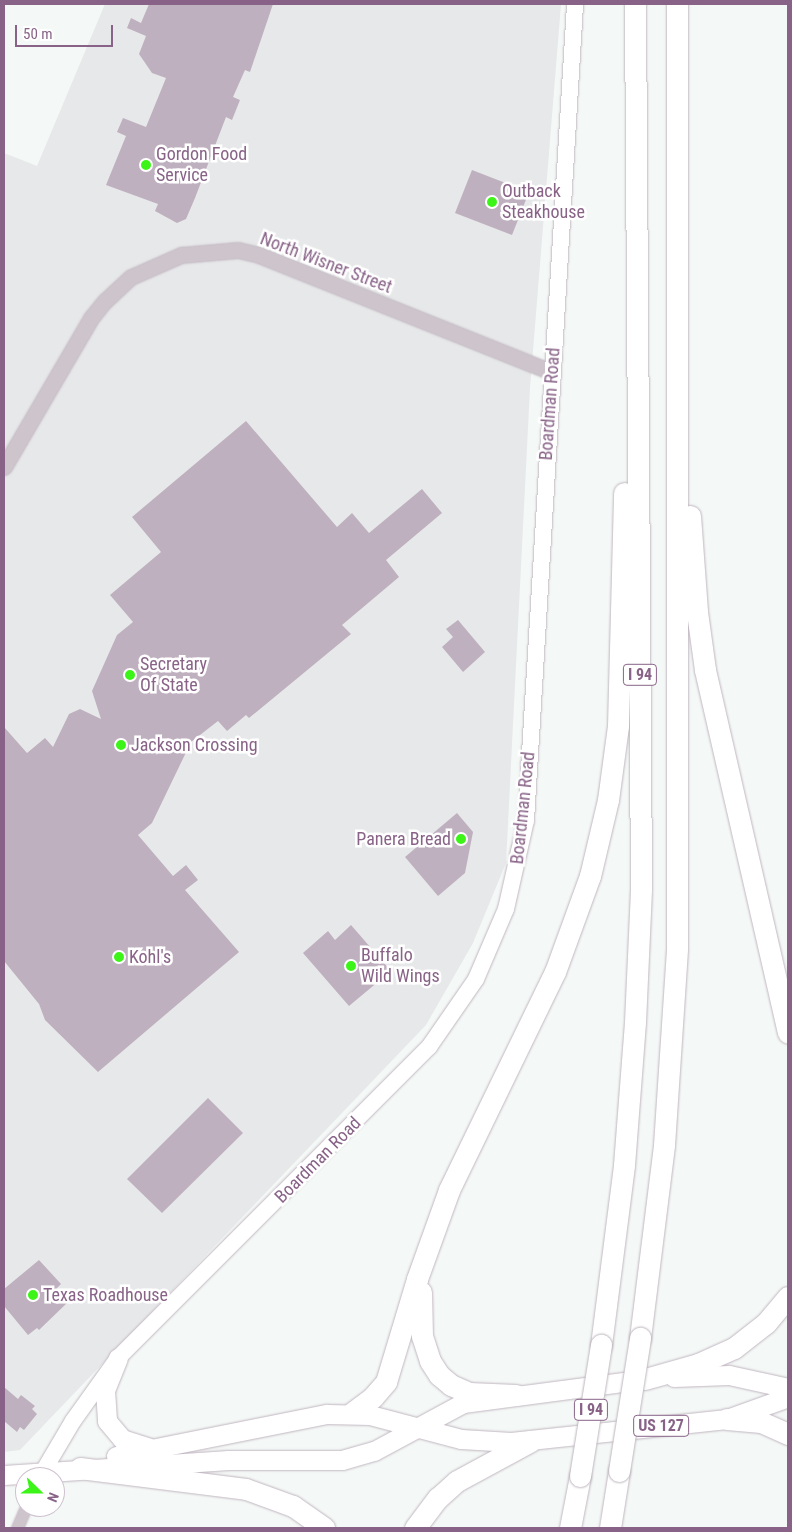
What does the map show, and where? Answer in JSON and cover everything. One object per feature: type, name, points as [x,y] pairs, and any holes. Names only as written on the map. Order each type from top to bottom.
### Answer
[{"type":"highway","name":"I 94","points":[[570,1528],[601,1344],[624,1164],[639,930],[642,841],[635,340],[635,4]]},
{"type":"highway","name":"I 94","points":[[610,1528],[640,1338],[664,1145],[677,947],[680,788],[675,274],[676,4]]},
{"type":"highway","points":[[675,274],[700,636],[717,730],[788,1033]]},
{"type":"highway","points":[[352,1412],[374,1397],[386,1382],[419,1272],[445,1203],[563,954],[597,851],[618,726],[623,519],[635,340]]},
{"type":"highway","points":[[445,1203],[427,1263],[420,1301],[420,1324],[427,1355],[439,1375],[456,1388],[477,1395],[516,1395]]},
{"type":"highway","points":[[645,1379],[698,1364],[734,1348],[766,1323],[788,1297]]},
{"type":"highway","points":[[727,1419],[762,1422],[788,1434]]},
{"type":"highway","name":"US 127","points":[[415,1528],[438,1498],[457,1481],[531,1441]]},
{"type":"highway","points":[[80,1468],[246,1489],[293,1506],[324,1528]]},
{"type":"main road","name":"Boardman Road","points":[[46,1467],[72,1421],[118,1358],[422,1054],[466,994],[492,947],[514,883],[526,820],[575,4]]},
{"type":"main road","points":[[118,1358],[105,1391],[104,1407],[109,1426],[122,1439],[158,1449]]},
{"type":"main road","points":[[65,1470],[235,1459],[342,1460],[374,1451],[458,1404],[645,1379],[729,1375],[788,1388]]},
{"type":"main road","name":"US 127","points":[[531,1441],[727,1419],[788,1397]]},
{"type":"main road","points":[[65,1469],[315,1415],[352,1412],[478,1441],[531,1441]]},
{"type":"street","name":"North Wisner Street","points":[[4,467],[92,318],[105,301],[131,277],[181,255],[238,250],[259,255],[552,372]]},
{"type":"shaded area","points":[[105,4],[561,4],[530,388],[506,863],[473,943],[426,1025],[20,1450],[4,1452],[4,153],[37,166]]},
{"type":"building","points":[[149,4],[273,4],[250,72],[245,70],[233,97],[240,100],[232,120],[226,117],[186,219],[177,223],[155,211],[158,204],[106,185],[126,136],[117,132],[123,118],[146,127],[166,78],[152,73],[139,54],[146,36],[127,28],[131,18],[141,23]]},
{"type":"building","name":"Outback Steakhouse","points":[[472,170],[529,192],[512,235],[455,213]]},
{"type":"building","name":"Jackson Crossing","points":[[246,421],[337,527],[352,513],[369,533],[422,489],[442,513],[386,560],[399,577],[342,625],[351,634],[249,718],[246,715],[227,731],[218,721],[191,742],[152,823],[138,835],[173,876],[186,865],[198,880],[185,890],[239,952],[98,1072],[45,1020],[39,1004],[4,961],[4,727],[27,753],[45,738],[53,747],[69,714],[80,709],[101,719],[92,691],[117,635],[133,622],[110,595],[161,552],[132,517]]},
{"type":"building","points":[[458,620],[485,652],[463,672],[442,647],[453,637],[446,629]]},
{"type":"building","points":[[457,813],[473,832],[465,873],[438,896],[405,857]]},
{"type":"building","name":"Buffalo Wild Wings","points":[[351,925],[391,971],[349,1006],[303,953],[328,931],[335,940]]},
{"type":"building","points":[[208,1098],[243,1133],[162,1213],[127,1179]]},
{"type":"building","name":"Texas Roadhouse","points":[[39,1260],[61,1284],[57,1288],[68,1302],[39,1330],[37,1328],[28,1335],[4,1306],[4,1289]]},
{"type":"building","points":[[4,1387],[18,1399],[21,1395],[35,1406],[32,1409],[37,1414],[24,1430],[20,1427],[17,1432],[4,1421]]},
{"type":"place","name":"Gordon Food Service","points":[[146,165]]},
{"type":"place","name":"Outback Steakhouse","points":[[492,202]]},
{"type":"place","name":"Secretary Of State","points":[[130,675]]},
{"type":"place","name":"Jackson Crossing","points":[[121,745]]},
{"type":"place","name":"Panera Bread","points":[[461,839]]},
{"type":"place","name":"Kohl's","points":[[119,957]]},
{"type":"place","name":"Buffalo Wild Wings","points":[[351,966]]},
{"type":"place","name":"Texas Roadhouse","points":[[33,1295]]}]
